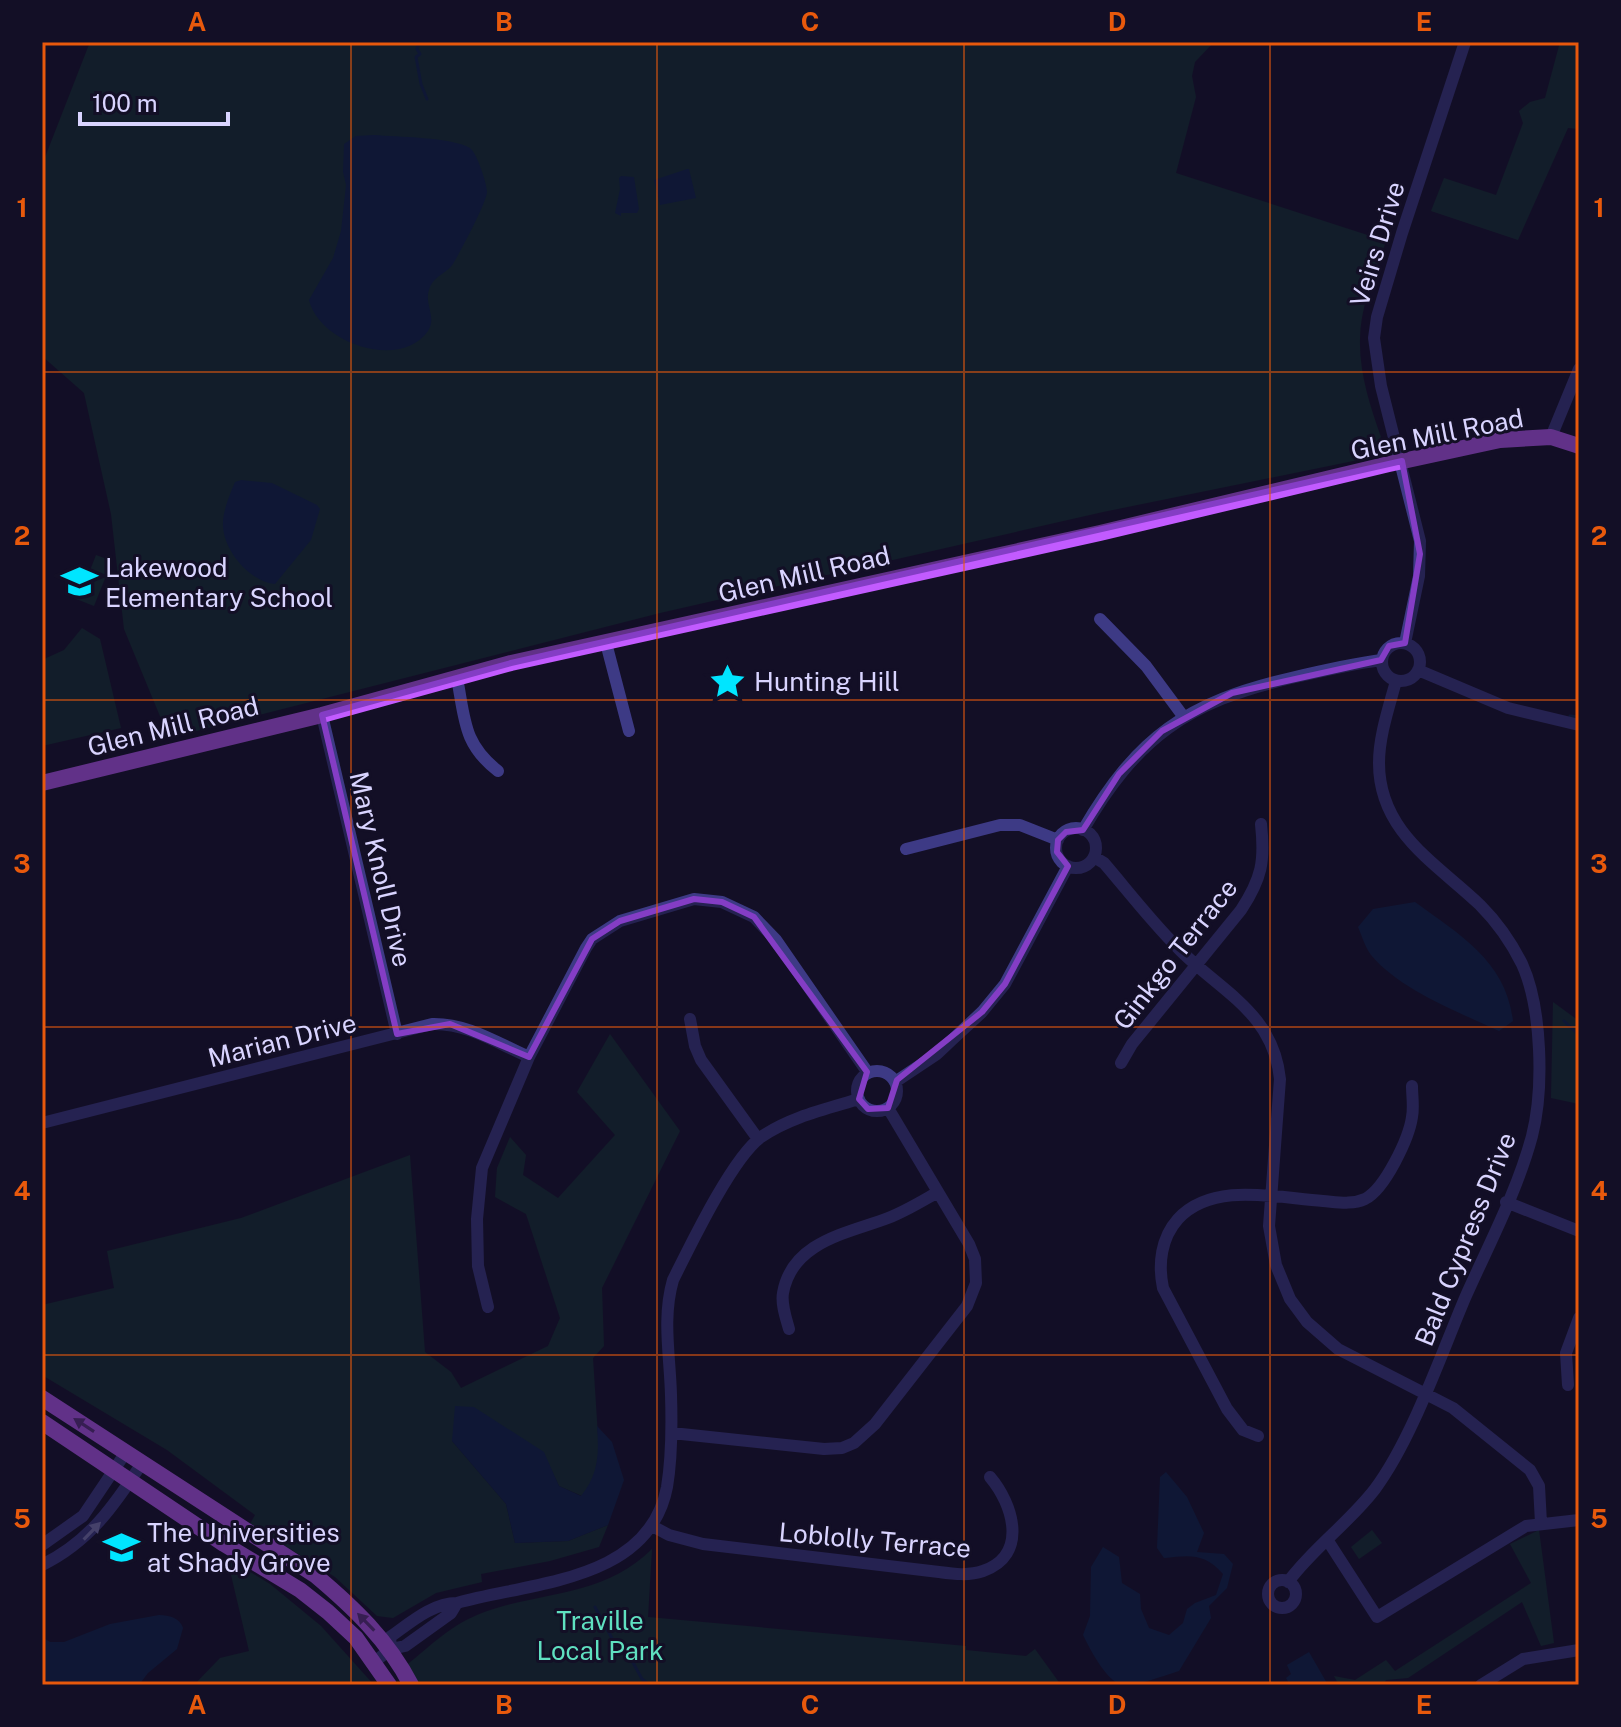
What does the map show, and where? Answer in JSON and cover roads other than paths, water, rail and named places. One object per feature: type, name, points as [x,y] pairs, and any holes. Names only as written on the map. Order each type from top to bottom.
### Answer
[{"type":"main road","name":"Glen Mill Road","points":[[42,783],[322,715],[511,663],[1130,527],[1402,461],[1500,440],[1551,437],[1579,446]]},
{"type":"main road","points":[[42,1398],[315,1575],[339,1595],[391,1649],[411,1685]]},
{"type":"main road","points":[[42,1422],[129,1482],[300,1590],[356,1638],[389,1685]]},
{"type":"street","name":"Veirs Drive","points":[[1402,461],[1375,360],[1377,317],[1465,42]]},
{"type":"street","points":[[1551,437],[1579,369]]},
{"type":"street","points":[[1402,461],[1418,526],[1420,554],[1419,576],[1405,643]]},
{"type":"street","points":[[1100,619],[1146,666],[1183,716]]},
{"type":"street","points":[[606,643],[629,731]]},
{"type":"street","points":[[1405,643],[1412,646],[1419,656],[1418,670],[1412,678],[1396,681],[1385,673],[1381,660],[1389,646],[1405,643]]},
{"type":"street","points":[[1083,830],[1126,766],[1148,743],[1183,716],[1245,689],[1381,660]]},
{"type":"street","points":[[1418,670],[1508,708],[1579,725]]},
{"type":"street","points":[[457,678],[471,743],[484,760],[498,771]]},
{"type":"street","name":"Bald Cypress Drive","points":[[1288,1582],[1376,1488],[1394,1459],[1424,1395],[1532,1135],[1538,1017],[1527,977],[1501,930],[1479,904],[1416,850],[1397,827],[1385,802],[1379,774],[1380,749],[1396,681]]},
{"type":"street","name":"Mary Knoll Drive","points":[[322,715],[397,1034]]},
{"type":"street","name":"Ginkgo Terrace","points":[[1121,1063],[1132,1044],[1241,910],[1256,887],[1264,852],[1261,824]]},
{"type":"street","points":[[906,849],[1000,825],[1020,825],[1058,840]]},
{"type":"street","points":[[1071,829],[1083,830],[1096,844],[1094,857],[1080,868],[1068,866],[1057,852],[1058,840],[1071,829]]},
{"type":"street","points":[[1094,857],[1104,863],[1162,931],[1255,1017],[1270,1040],[1277,1057],[1280,1092],[1269,1226],[1280,1278],[1298,1311],[1338,1349],[1465,1416],[1530,1470],[1539,1486],[1541,1523]]},
{"type":"street","points":[[895,1082],[945,1046],[982,1012],[1005,984],[1068,866]]},
{"type":"street","points":[[488,1307],[478,1266],[477,1219],[482,1168],[529,1057],[592,939],[620,921],[694,899],[722,902],[754,917],[776,940],[868,1073]]},
{"type":"street","points":[[690,1019],[701,1060],[758,1139]]},
{"type":"street","name":"Marian Drive","points":[[42,1123],[432,1024],[450,1024],[469,1029],[529,1057]]},
{"type":"street","points":[[868,1073],[886,1073],[895,1082],[897,1093],[888,1108],[882,1111],[868,1109],[859,1099],[858,1087],[868,1073]]},
{"type":"street","points":[[1258,1436],[1243,1430],[1227,1409],[1170,1302],[1160,1274],[1161,1251],[1172,1226],[1198,1203],[1225,1194],[1351,1203],[1373,1194],[1387,1179],[1410,1125],[1413,1115],[1412,1086]]},
{"type":"street","points":[[374,1662],[391,1649],[390,1637],[417,1618],[447,1603],[572,1577],[628,1550],[652,1526],[666,1488],[672,1433],[666,1322],[668,1299],[681,1265],[732,1171],[758,1139],[801,1117],[859,1099]]},
{"type":"street","points":[[672,1433],[824,1449],[842,1448],[863,1436],[875,1424],[959,1318],[976,1283],[975,1259],[888,1108]]},
{"type":"street","points":[[789,1329],[782,1302],[783,1291],[794,1269],[810,1251],[839,1233],[887,1218],[938,1192]]},
{"type":"street","points":[[1506,1202],[1579,1231]]},
{"type":"street","points":[[1568,1385],[1566,1353],[1579,1318]]},
{"type":"street","points":[[42,1545],[83,1516],[126,1452]]},
{"type":"street","points":[[42,1565],[82,1541],[105,1517],[142,1463]]},
{"type":"street","name":"Loblolly Terrace","points":[[652,1526],[669,1535],[703,1544],[939,1572],[981,1572],[1000,1561],[1013,1535],[1010,1506],[990,1477]]},
{"type":"street","points":[[1328,1541],[1377,1617],[1526,1526],[1579,1520]]},
{"type":"street","points":[[1481,1685],[1532,1656],[1579,1650]]},
{"type":"street","points":[[1507,1669],[1509,1685]]},
{"type":"water","points":[[356,136],[437,140],[470,148],[487,188],[482,207],[453,264],[431,285],[428,331],[415,343],[399,349],[362,347],[344,339],[328,329],[309,300],[333,258],[341,231],[346,185],[344,144]]},
{"type":"water","points":[[689,169],[696,198],[660,205],[654,180]]},
{"type":"water","points":[[621,176],[634,177],[637,213],[621,213],[621,216],[615,213]]},
{"type":"water","points":[[235,482],[272,483],[320,509],[311,540],[275,584],[248,572],[228,546],[223,521]]},
{"type":"water","points":[[1415,902],[1464,938],[1491,966],[1509,1000],[1513,1021],[1499,1031],[1466,1016],[1398,979],[1371,955],[1358,927],[1373,909]]},
{"type":"water","points":[[455,1406],[474,1407],[544,1452],[559,1486],[581,1496],[591,1480],[596,1463],[597,1426],[612,1442],[624,1480],[608,1525],[568,1541],[515,1543],[506,1504],[452,1441]]},
{"type":"water","points":[[1166,1472],[1187,1497],[1204,1533],[1197,1552],[1224,1554],[1233,1564],[1227,1588],[1209,1606],[1211,1618],[1179,1671],[1142,1683],[1122,1685],[1104,1671],[1083,1635],[1090,1616],[1091,1567],[1103,1547],[1119,1557],[1122,1583],[1140,1594],[1141,1609],[1149,1628],[1169,1635],[1183,1623],[1187,1609],[1216,1595],[1223,1574],[1203,1559],[1189,1556],[1164,1558],[1157,1548],[1160,1477]]},
{"type":"water","points":[[159,1615],[174,1618],[182,1625],[177,1649],[148,1673],[139,1685],[54,1685],[42,1678],[42,1637],[50,1642],[64,1642],[110,1624]]},
{"type":"water","points":[[1309,1652],[1328,1685],[1290,1685],[1286,1678],[1291,1674],[1287,1665]]},
{"type":"waterway","points":[[419,42],[417,49],[420,54],[416,57],[427,99]]},
{"type":"waterway","points":[[1570,716],[1579,717]]},
{"type":"waterway","points":[[1564,1021],[1579,1035]]},
{"type":"waterway","points":[[595,1607],[614,1642],[625,1648],[642,1679],[650,1685]]},
{"type":"place","name":"Lakewood Elementary School","points":[[79,582]]},
{"type":"place","name":"Hunting Hill","points":[[728,681]]},
{"type":"place","name":"The Universities at Shady Grove","points":[[121,1547]]},
{"type":"park label","name":"Traville Local Park","points":[[600,1635]]}]
